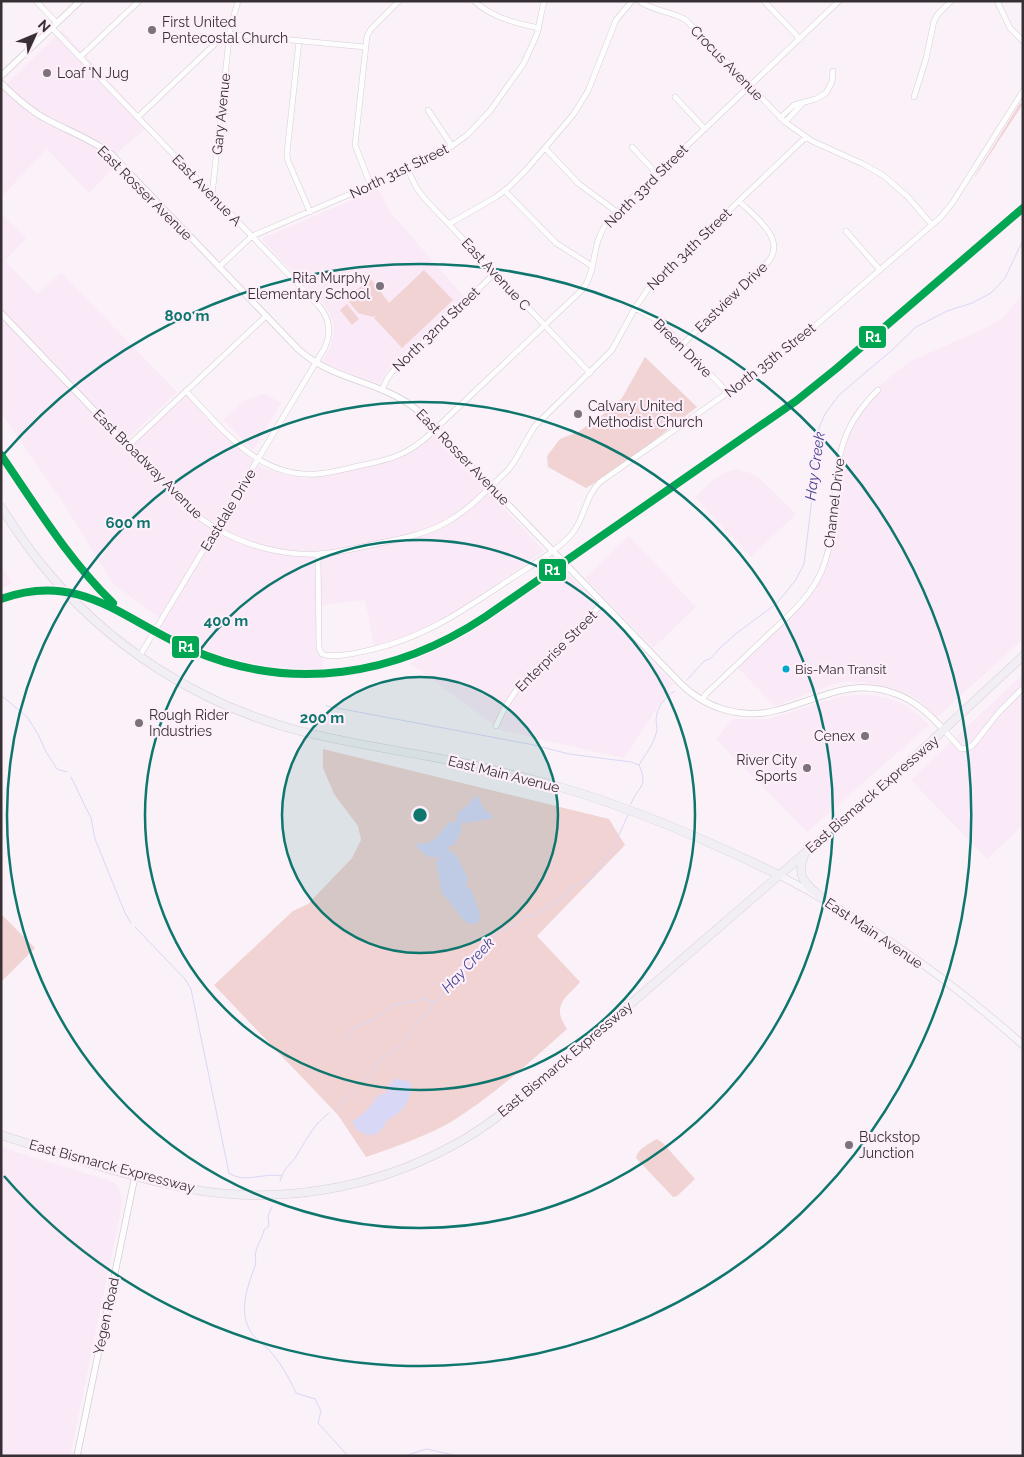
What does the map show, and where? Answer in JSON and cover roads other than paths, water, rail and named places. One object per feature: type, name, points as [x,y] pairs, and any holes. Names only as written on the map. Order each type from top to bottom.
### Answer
[{"type":"main road","name":"East Main Avenue","points":[[1,507],[31,551],[64,591],[100,626],[140,657],[172,678],[249,714],[278,724],[376,747],[486,768],[576,791],[661,821],[779,875],[868,926],[975,1004],[1023,1045]]},
{"type":"main road","name":"East Bismarck Expressway","points":[[1,1135],[134,1176],[202,1191],[243,1194],[280,1194],[349,1185],[403,1169],[426,1159],[469,1136],[510,1107],[806,852],[944,730],[1023,656]]},
{"type":"main road","points":[[806,852],[801,864],[801,877],[823,899]]},
{"type":"street","points":[[36,1],[57,23]]},
{"type":"street","points":[[1,76],[80,1]]},
{"type":"street","points":[[80,57],[139,1]]},
{"type":"street","name":"Gary Avenue","points":[[212,195],[229,34],[238,1]]},
{"type":"street","points":[[372,186],[355,145],[365,47],[370,29],[399,1]]},
{"type":"street","points":[[474,1],[487,11],[501,18],[539,28]]},
{"type":"street","name":"North 31st Street","points":[[219,267],[252,236],[408,170],[452,146],[472,131],[490,111],[533,47],[544,1]]},
{"type":"street","points":[[448,224],[505,191],[545,148],[581,103],[616,20],[632,1]]},
{"type":"street","name":"Crocus Avenue","points":[[639,1],[651,8],[686,20],[782,120],[820,146],[877,172],[901,190],[932,225]]},
{"type":"street","points":[[764,1],[800,39]]},
{"type":"street","name":"North 33rd Street","points":[[186,391],[242,449],[257,460],[288,472],[302,474],[325,473],[400,456],[415,448],[584,288],[589,277],[599,236],[605,225],[617,212],[839,1]]},
{"type":"street","points":[[914,97],[926,59],[934,21],[951,1]]},
{"type":"street","points":[[997,1],[1010,28],[1023,40]]},
{"type":"street","name":"East Avenue A","points":[[52,28],[252,236],[326,316],[329,327],[328,339],[316,363]]},
{"type":"street","points":[[138,117],[219,40],[229,34],[365,47]]},
{"type":"street","points":[[299,41],[287,157],[310,212]]},
{"type":"street","points":[[782,120],[794,105],[816,99],[826,93],[830,86],[833,71]]},
{"type":"street","name":"East Rosser Avenue","points":[[1,83],[20,102],[39,115],[93,142],[110,154],[298,349],[316,363],[340,375],[382,390],[412,405],[680,683],[702,700],[728,711],[759,714],[785,708],[837,690],[875,688],[909,700],[926,712],[944,730]]},
{"type":"street","name":"North 35th Street","points":[[318,554],[319,648],[322,654],[328,656],[363,652],[395,644],[426,632],[468,608],[553,551],[576,528],[592,491],[597,485],[728,394],[796,342],[932,225],[949,207],[1023,91]]},
{"type":"street","points":[[675,97],[705,129]]},
{"type":"street","points":[[428,110],[452,146]]},
{"type":"street","name":"North 34th Street","points":[[491,486],[514,462],[534,427],[612,350],[635,308],[655,281],[806,137]]},
{"type":"street","points":[[632,147],[657,174]]},
{"type":"street","points":[[545,148],[579,184],[617,212]]},
{"type":"street","name":"East Avenue C","points":[[408,170],[422,195],[590,373]]},
{"type":"street","points":[[505,191],[556,243],[592,266]]},
{"type":"street","name":"Eastview Drive","points":[[682,345],[768,262],[774,252],[775,247],[772,236],[739,201]]},
{"type":"street","points":[[846,231],[880,270]]},
{"type":"street","name":"North 32nd Street","points":[[382,390],[386,379],[392,372],[495,273]]},
{"type":"street","name":"Breen Drive","points":[[635,308],[663,324],[728,394]]},
{"type":"street","name":"East Broadway Avenue","points":[[1,312],[185,505],[217,529],[242,541],[266,549],[318,554],[402,539],[428,531],[461,513],[491,486]]},
{"type":"street","points":[[128,446],[266,316]]},
{"type":"street","name":"Eastdale Drive","points":[[140,657],[316,363]]},
{"type":"street","name":"Channel Drive","points":[[702,700],[706,694],[799,606],[817,581],[830,540],[842,443],[858,412],[878,390]]},
{"type":"street","name":"Enterprise Street","points":[[496,726],[505,707],[519,686],[603,603]]},
{"type":"street","points":[[944,730],[961,749],[970,747],[999,712],[1022,691]]},
{"type":"street","name":"Yegen Road","points":[[77,1456],[134,1176]]},
{"type":"water","points":[[478,796],[483,808],[494,818],[467,823],[464,821],[460,826],[462,829],[455,844],[448,847],[450,852],[455,853],[468,879],[466,886],[470,888],[480,913],[479,921],[472,924],[465,921],[442,894],[436,862],[439,857],[433,858],[428,856],[416,845],[417,843],[422,844],[431,841],[449,822],[455,822],[457,813]]},
{"type":"water","points":[[395,1079],[411,1083],[409,1096],[403,1108],[388,1120],[377,1134],[370,1135],[356,1129],[352,1121],[366,1111],[377,1096],[386,1093],[390,1084]]},
{"type":"waterway","name":"Hay Creek","points":[[687,680],[704,661],[710,659],[738,632],[776,604],[795,581],[804,564],[811,507],[816,435],[825,414],[839,395],[916,327],[947,311],[972,303],[991,293],[1005,278],[1023,240]]},
{"type":"waterway","name":"Hay Creek","points":[[631,804],[643,782],[639,765],[655,738],[658,710],[665,699],[675,691]]},
{"type":"waterway","points":[[1,695],[27,717],[57,769],[67,772]]},
{"type":"waterway","points":[[326,706],[534,745],[569,754],[631,762],[639,765]]},
{"type":"waterway","points":[[71,777],[91,818],[95,839],[125,913],[131,923]]},
{"type":"waterway","name":"Hay Creek","points":[[335,1110],[367,1078],[380,1060],[401,1045],[439,999],[443,990],[463,974],[491,937],[517,923],[524,916],[535,915],[566,895],[569,890],[582,882],[590,880],[613,848],[628,815]]},
{"type":"waterway","points":[[135,927],[185,979],[191,989],[229,1173],[242,1178],[268,1175],[282,1176]]},
{"type":"waterway","points":[[350,1041],[348,1034],[351,1030],[375,1019],[393,1005],[425,999],[434,1003]]},
{"type":"waterway","name":"Hay Creek","points":[[280,1181],[285,1170],[314,1128],[329,1113]]},
{"type":"waterway","name":"Hay Creek","points":[[272,1207],[268,1216],[269,1226],[264,1230],[255,1253],[256,1264],[245,1301],[245,1318],[253,1335],[280,1363],[296,1393],[315,1399],[321,1411],[318,1423],[348,1456]]},
{"type":"waterway","name":"Hay Creek","points":[[404,1456],[427,1449],[457,1456]]},
{"type":"place","name":"First United Pentecostal Church","points":[[152,30]]},
{"type":"place","name":"Loaf 'N Jug","points":[[47,73]]},
{"type":"place","name":"Rita Murphy Elementary School","points":[[380,286]]},
{"type":"place","name":"Calvary United Methodist Church","points":[[578,414]]},
{"type":"place","name":"Bis-Man Transit","points":[[786,669]]},
{"type":"place","name":"Rough Rider Industries","points":[[139,723]]},
{"type":"place","name":"Cenex","points":[[865,736]]},
{"type":"place","name":"River City Sports","points":[[807,768]]},
{"type":"place","name":"Buckstop Junction","points":[[849,1145]]}]
